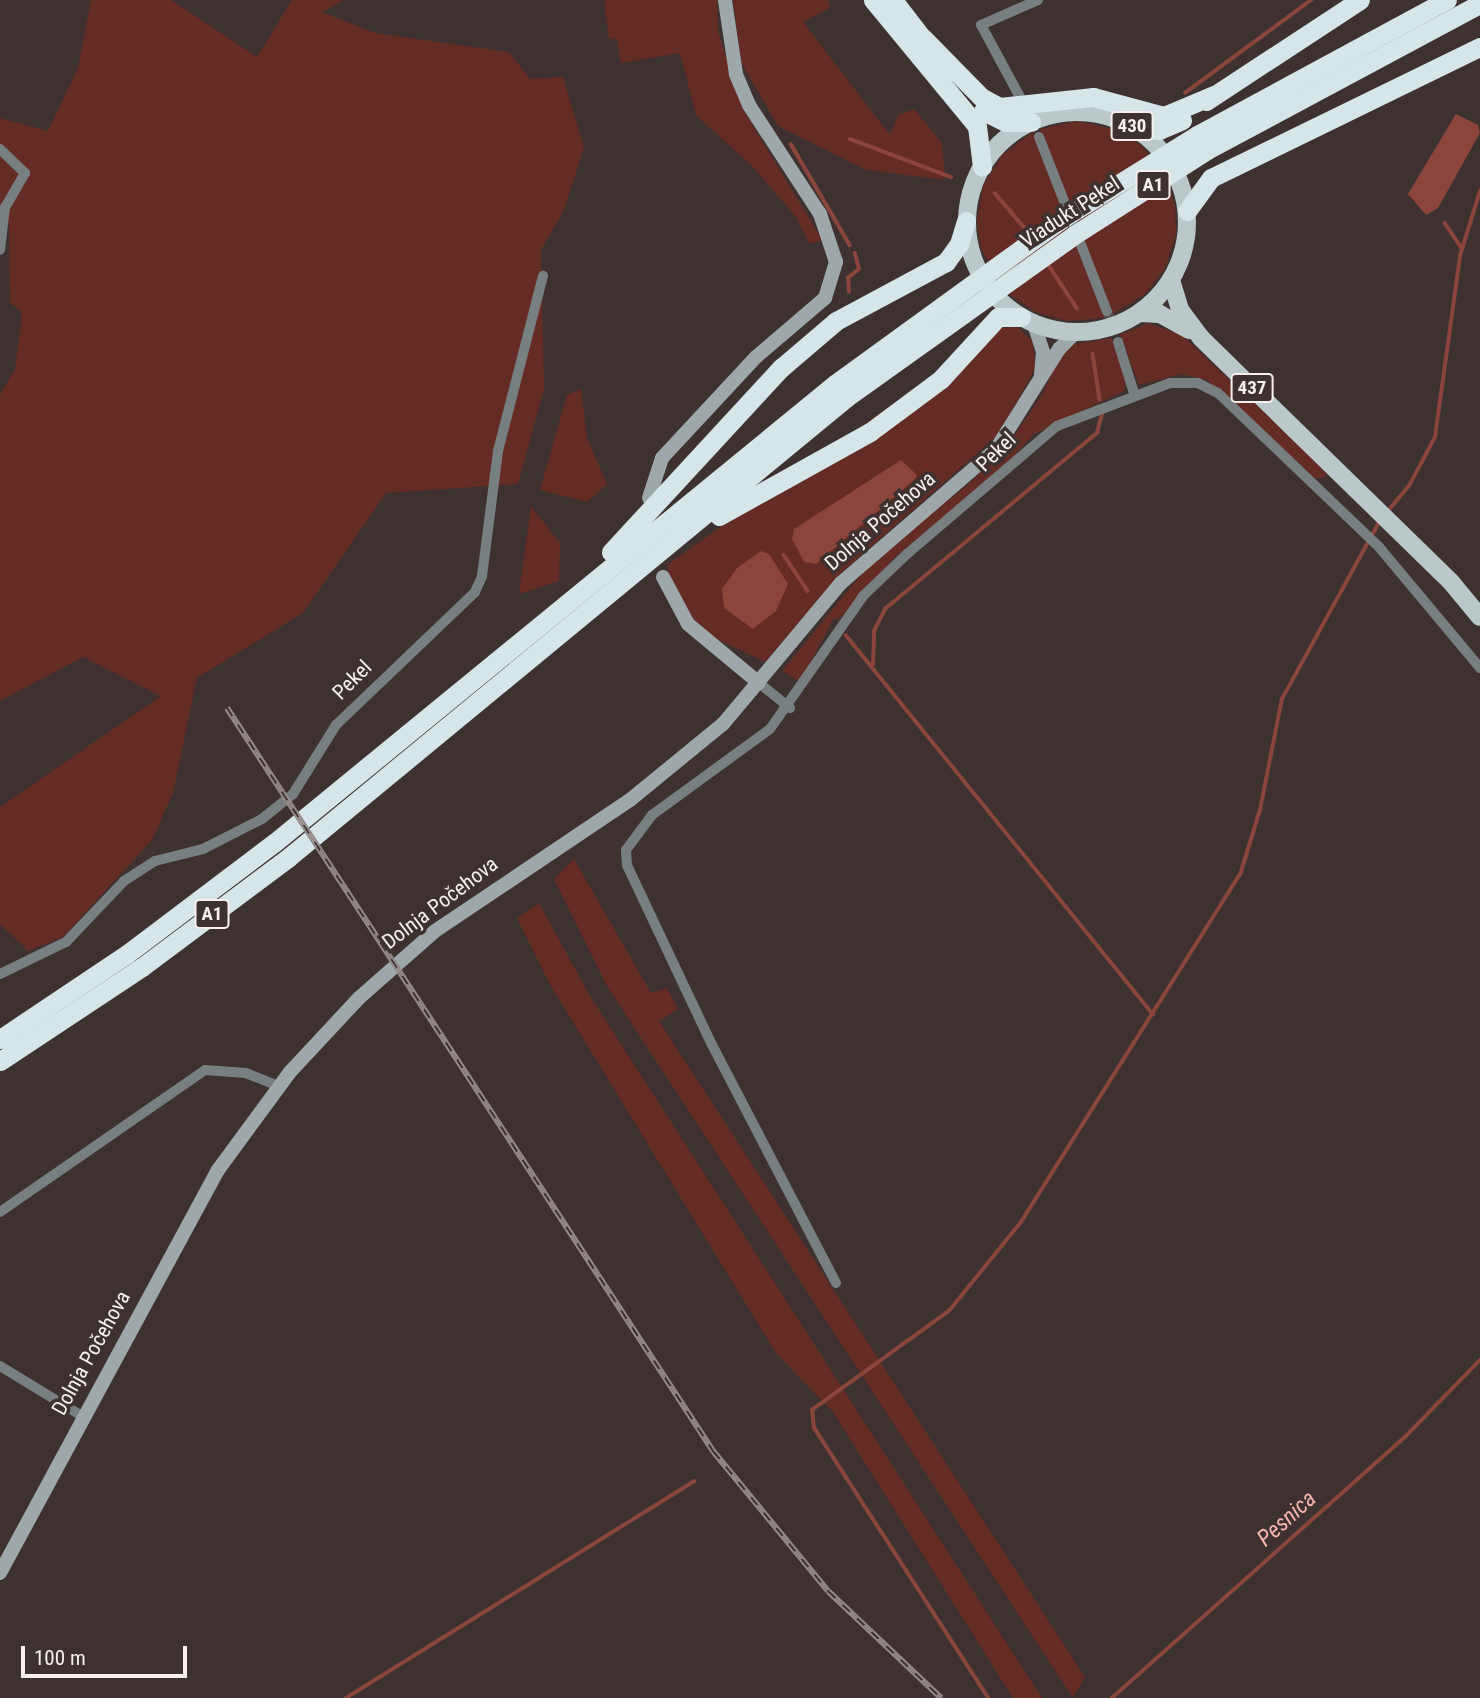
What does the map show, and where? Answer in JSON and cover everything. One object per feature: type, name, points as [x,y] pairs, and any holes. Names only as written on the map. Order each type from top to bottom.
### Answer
[{"type":"highway","name":"430","points":[[873,0],[976,126],[982,167]]},
{"type":"highway","name":"430","points":[[893,0],[986,114],[1035,129]]},
{"type":"highway","points":[[1133,127],[1168,127],[1360,0]]},
{"type":"highway","name":"Viadukt Pekel","points":[[841,390],[1065,217],[1197,135],[1447,0]]},
{"type":"highway","name":"Viadukt Pekel","points":[[841,390],[1207,150],[1479,4]]},
{"type":"highway","points":[[923,38],[981,97],[999,107],[1093,97],[1164,116],[1214,95]]},
{"type":"highway","points":[[1187,211],[1211,178],[1480,47]]},
{"type":"highway","points":[[565,604],[578,580],[619,545],[781,368],[836,321],[946,262],[959,244],[966,221]]},
{"type":"highway","points":[[656,570],[900,413],[941,379],[998,317],[1028,320]]},
{"type":"highway","name":"A1","points":[[0,1061],[142,967],[289,857],[656,570],[841,390]]},
{"type":"highway","name":"A1","points":[[0,1039],[127,954],[274,843],[565,604],[841,390]]},
{"type":"main road","points":[[649,498],[662,458],[755,357],[825,298],[836,262],[820,214],[755,114],[736,74],[725,0]]},
{"type":"main road","name":"430","points":[[1076,111],[1133,127],[1173,169],[1187,211],[1183,254],[1171,280],[1140,313],[1114,326],[1076,332],[1028,320],[993,295],[979,272],[966,221],[982,167],[1003,139],[1035,129],[1076,111]]},
{"type":"main road","name":"437","points":[[1171,280],[1180,310],[1201,338],[1394,526],[1480,617]]},
{"type":"main road","points":[[1140,313],[1172,319],[1201,338]]},
{"type":"main road","points":[[1028,320],[1043,352],[1040,383]]},
{"type":"main road","name":"Dolnja Počehova","points":[[0,1573],[82,1416],[218,1170],[278,1087],[387,971],[476,902],[630,800],[723,724],[867,557],[996,449],[1059,349],[1076,332]]},
{"type":"main road","points":[[656,570],[688,624],[759,682]]},
{"type":"street","points":[[1020,97],[981,25],[1038,0]]},
{"type":"street","points":[[1035,129],[1107,311]]},
{"type":"street","points":[[0,149],[25,173],[5,207],[0,250]]},
{"type":"street","name":"Pekel","points":[[0,974],[66,942],[124,881],[155,861],[203,849],[262,819],[293,794],[336,725],[475,592],[482,576],[498,451],[543,276]]},
{"type":"street","points":[[1118,342],[1134,393],[1184,381],[1210,388],[1379,547],[1480,668]]},
{"type":"street","name":"Pekel","points":[[836,1283],[627,865],[626,850],[639,828],[770,729],[790,708],[843,622],[907,554],[1057,426],[1134,393]]},
{"type":"street","points":[[1321,490],[1338,472]]},
{"type":"street","points":[[759,682],[790,708]]},
{"type":"street","points":[[0,1212],[205,1070],[246,1073],[278,1087]]},
{"type":"street","points":[[0,1366],[82,1416]]},
{"type":"shaded area","points":[[91,0],[171,0],[257,57],[292,0],[344,0],[322,12],[375,33],[509,52],[530,79],[563,77],[584,147],[564,210],[541,250],[544,389],[518,484],[386,493],[303,613],[197,678],[173,793],[152,840],[63,937],[28,951],[0,924],[0,807],[161,696],[83,657],[0,701],[0,395],[15,369],[22,313],[10,302],[9,223],[0,212],[0,118],[48,131],[78,68]]},
{"type":"shaded area","points":[[604,0],[717,0],[718,31],[742,108],[823,241],[809,243],[796,217],[753,167],[696,115],[680,53],[621,63],[617,39],[609,39]]},
{"type":"shaded area","points":[[733,0],[828,0],[830,8],[803,22],[890,135],[898,115],[914,109],[942,143],[945,180],[866,170],[778,126],[741,62]]},
{"type":"shaded area","points":[[1456,114],[1478,125],[1480,133],[1438,208],[1426,215],[1408,194]]},
{"type":"shaded area","points":[[1078,121],[1117,130],[1142,146],[1166,178],[1175,206],[1176,235],[1165,269],[1144,295],[1113,314],[1040,129]]},
{"type":"shaded area","points":[[1033,132],[1104,309],[1104,318],[1067,321],[1035,312],[1009,294],[981,249],[977,221],[983,186],[1002,155]]},
{"type":"shaded area","points":[[1148,323],[1182,335],[1327,472],[1324,478],[1315,478],[1207,380],[1181,374],[1139,385],[1120,335]]},
{"type":"shaded area","points":[[1018,327],[1033,342],[1036,367],[999,434],[842,572],[765,662],[715,638],[690,616],[671,585],[667,565],[999,328]]},
{"type":"shaded area","points":[[1112,338],[1126,381],[1124,391],[1034,434],[1007,464],[894,558],[838,620],[834,618],[800,682],[782,671],[871,563],[972,481],[1010,442],[1043,393],[1058,359],[1074,344]]},
{"type":"shaded area","points":[[581,389],[587,438],[607,484],[587,502],[540,490],[567,395]]},
{"type":"shaded area","points":[[901,460],[917,475],[914,480],[816,564],[804,562],[792,539],[794,529]]},
{"type":"shaded area","points":[[531,506],[560,543],[559,581],[519,594]]},
{"type":"shaded area","points":[[761,551],[769,554],[788,584],[776,611],[753,629],[724,608],[722,589],[737,568]]},
{"type":"shaded area","points":[[574,859],[651,993],[667,988],[678,1009],[659,1021],[1085,1677],[1073,1698],[607,986],[554,879]]},
{"type":"shaded area","points":[[539,903],[590,996],[1042,1698],[1013,1698],[833,1412],[776,1353],[549,983],[517,918]]},
{"type":"waterway","points":[[1185,93],[1311,0]]},
{"type":"waterway","points":[[850,139],[951,177]]},
{"type":"waterway","points":[[791,144],[850,245]]},
{"type":"waterway","points":[[1387,512],[1409,486],[1435,437],[1460,256],[1480,191]]},
{"type":"waterway","points":[[995,193],[1029,233]]},
{"type":"waterway","points":[[1445,223],[1461,247]]},
{"type":"waterway","points":[[849,292],[848,278],[859,269],[855,254]]},
{"type":"waterway","points":[[1048,264],[1077,308]]},
{"type":"waterway","points":[[1093,354],[1100,399]]},
{"type":"waterway","points":[[873,665],[874,631],[885,609],[1097,433],[1102,414]]},
{"type":"waterway","points":[[988,1698],[814,1428],[812,1410],[949,1311],[1021,1222],[1241,872],[1260,810],[1282,699],[1380,521]]},
{"type":"waterway","points":[[784,555],[808,591]]},
{"type":"waterway","points":[[846,635],[1153,1014]]},
{"type":"waterway","name":"Pesnica","points":[[1112,1698],[1404,1438],[1480,1360]]},
{"type":"waterway","points":[[346,1698],[694,1481]]},
{"type":"tunnel","points":[[1107,311],[1118,342]]},
{"type":"railway","points":[[227,708],[713,1451],[828,1591],[941,1698]]}]
